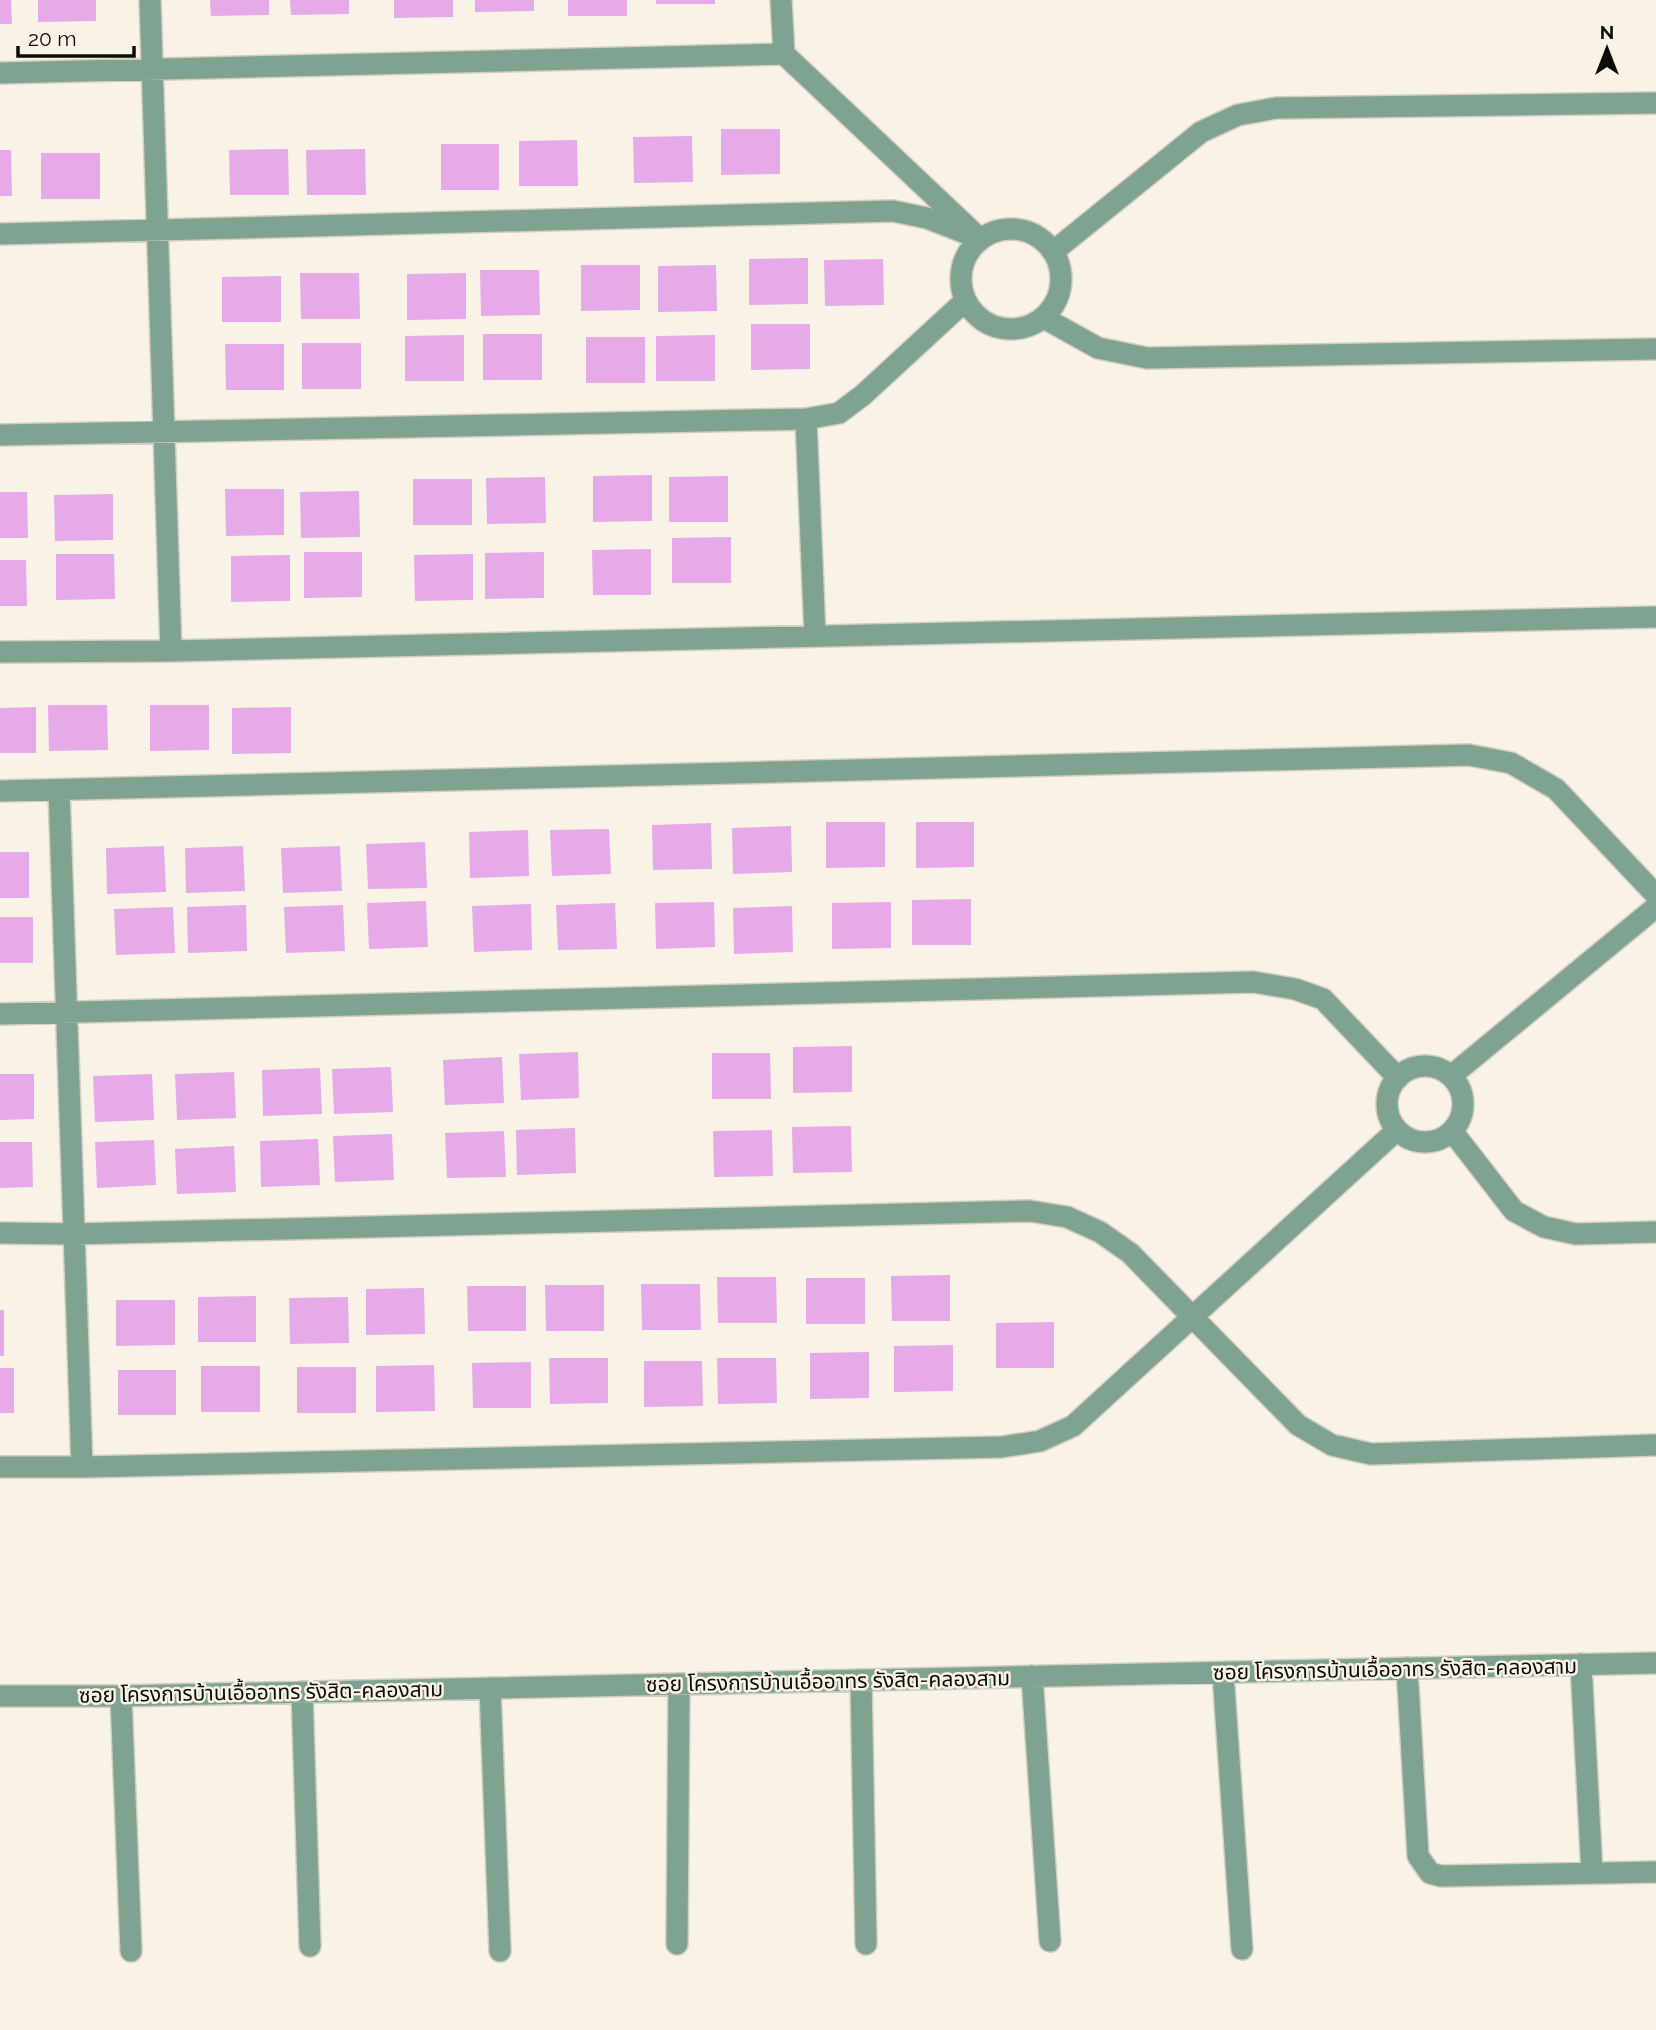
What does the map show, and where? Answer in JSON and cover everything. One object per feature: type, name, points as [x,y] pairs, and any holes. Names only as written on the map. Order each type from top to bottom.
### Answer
[{"type":"street","points":[[150,0],[172,651]]},
{"type":"street","points":[[781,0],[784,54],[980,239]]},
{"type":"street","points":[[0,73],[784,54]]},
{"type":"street","points":[[1054,251],[1201,132],[1238,115],[1276,108],[1656,103]]},
{"type":"street","points":[[0,234],[892,211],[927,218],[980,239]]},
{"type":"street","points":[[1015,228],[1033,233],[1054,251],[1061,267],[1062,287],[1056,303],[1045,318],[1029,327],[1005,329],[989,324],[975,315],[965,301],[961,274],[968,252],[980,239],[997,230],[1015,228]]},
{"type":"street","points":[[0,435],[806,419],[839,412],[863,395],[965,301]]},
{"type":"street","points":[[1045,318],[1098,348],[1147,358],[1656,349]]},
{"type":"street","points":[[806,419],[815,636]]},
{"type":"street","points":[[0,652],[172,651],[1656,617]]},
{"type":"street","points":[[0,791],[1469,755],[1511,763],[1556,789],[1656,895]]},
{"type":"street","points":[[59,790],[82,1467]]},
{"type":"street","points":[[1451,1076],[1656,906]]},
{"type":"street","points":[[0,1014],[1253,982],[1295,989],[1323,999],[1398,1078]]},
{"type":"street","points":[[1424,1067],[1439,1069],[1451,1076],[1459,1086],[1463,1098],[1463,1112],[1452,1131],[1440,1139],[1427,1142],[1407,1138],[1397,1129],[1387,1106],[1391,1089],[1398,1078],[1411,1069],[1424,1067]]},
{"type":"street","points":[[0,1467],[1002,1447],[1040,1441],[1073,1426],[1397,1129]]},
{"type":"street","points":[[1452,1131],[1514,1211],[1544,1227],[1576,1234],[1656,1232]]},
{"type":"street","points":[[0,1233],[74,1234],[1030,1211],[1067,1217],[1100,1232],[1130,1253],[1298,1426],[1332,1445],[1371,1454],[1656,1445]]},
{"type":"street","name":"ซอย โครงการบ้านเอื้ออาทร รังสิต-คลองสาม","points":[[0,1696],[121,1696],[1656,1663]]},
{"type":"street","points":[[1581,1664],[1592,1873]]},
{"type":"street","points":[[1407,1668],[1418,1856],[1430,1873],[1441,1876],[1656,1872]]},
{"type":"street","points":[[1223,1672],[1242,1949]]},
{"type":"street","points":[[1032,1676],[1050,1941]]},
{"type":"street","points":[[861,1680],[866,1944]]},
{"type":"street","points":[[677,1944],[679,1684]]},
{"type":"street","points":[[490,1688],[500,1951]]},
{"type":"street","points":[[302,1692],[310,1946]]},
{"type":"street","points":[[121,1696],[131,1951]]},
{"type":"building","points":[[0,0],[11,0],[12,24],[0,24]]},
{"type":"building","points":[[38,0],[96,0],[96,21],[38,22]]},
{"type":"building","points":[[210,0],[269,0],[269,15],[211,16]]},
{"type":"building","points":[[290,0],[349,0],[349,14],[291,15]]},
{"type":"building","points":[[394,0],[453,0],[453,17],[394,18]]},
{"type":"building","points":[[475,0],[534,0],[534,11],[475,12]]},
{"type":"building","points":[[568,0],[627,0],[627,16],[568,16]]},
{"type":"building","points":[[656,0],[715,0],[715,4],[656,4]]},
{"type":"building","points":[[721,129],[780,129],[780,174],[721,175]]},
{"type":"building","points":[[692,136],[693,182],[634,183],[633,137]]},
{"type":"building","points":[[577,140],[578,186],[519,186],[519,141]]},
{"type":"building","points":[[441,144],[499,144],[499,190],[441,190]]},
{"type":"building","points":[[288,149],[289,195],[230,195],[229,150]]},
{"type":"building","points":[[365,149],[366,195],[307,195],[306,150]]},
{"type":"building","points":[[0,150],[11,150],[12,196],[0,196]]},
{"type":"building","points":[[41,153],[100,153],[100,199],[41,199]]},
{"type":"building","points":[[808,258],[808,304],[749,305],[749,259]]},
{"type":"building","points":[[883,259],[884,305],[825,306],[824,260]]},
{"type":"building","points":[[581,265],[640,265],[640,310],[581,311]]},
{"type":"building","points":[[716,265],[717,311],[658,312],[658,266]]},
{"type":"building","points":[[480,270],[539,270],[540,315],[481,316]]},
{"type":"building","points":[[300,273],[359,273],[360,319],[301,319]]},
{"type":"building","points":[[466,273],[466,319],[407,320],[407,274]]},
{"type":"building","points":[[281,276],[281,322],[222,322],[222,277]]},
{"type":"building","points":[[751,324],[810,324],[810,369],[751,370]]},
{"type":"building","points":[[483,334],[542,334],[542,380],[483,380]]},
{"type":"building","points":[[464,335],[464,381],[405,381],[405,336]]},
{"type":"building","points":[[715,335],[715,381],[656,381],[656,336]]},
{"type":"building","points":[[586,337],[645,337],[645,383],[586,383]]},
{"type":"building","points":[[302,343],[361,343],[361,389],[302,389]]},
{"type":"building","points":[[225,344],[284,344],[284,390],[226,390]]},
{"type":"building","points":[[652,475],[652,521],[593,522],[593,476]]},
{"type":"building","points":[[728,476],[728,522],[669,522],[669,477]]},
{"type":"building","points":[[545,477],[546,523],[487,524],[486,478]]},
{"type":"building","points":[[413,479],[472,479],[472,525],[413,525]]},
{"type":"building","points":[[225,489],[284,489],[284,535],[226,536]]},
{"type":"building","points":[[359,491],[360,537],[301,538],[300,492]]},
{"type":"building","points":[[0,492],[27,492],[28,538],[0,538]]},
{"type":"building","points":[[113,494],[113,540],[55,541],[54,495]]},
{"type":"building","points":[[731,537],[731,583],[672,583],[672,538]]},
{"type":"building","points":[[651,549],[651,595],[593,595],[592,550]]},
{"type":"building","points":[[304,552],[362,552],[362,597],[304,598]]},
{"type":"building","points":[[544,552],[544,598],[485,599],[485,553]]},
{"type":"building","points":[[56,554],[114,554],[115,599],[56,600]]},
{"type":"building","points":[[473,554],[473,600],[415,601],[414,555]]},
{"type":"building","points":[[290,555],[290,601],[231,602],[231,556]]},
{"type":"building","points":[[0,560],[26,560],[27,606],[0,606]]},
{"type":"building","points":[[48,705],[107,705],[108,750],[49,751]]},
{"type":"building","points":[[150,705],[209,705],[209,750],[150,751]]},
{"type":"building","points":[[36,707],[36,753],[0,753],[0,708]]},
{"type":"building","points":[[291,707],[291,753],[232,754],[232,708]]},
{"type":"building","points":[[826,822],[885,822],[885,867],[826,868]]},
{"type":"building","points":[[916,822],[974,822],[974,867],[916,868]]},
{"type":"building","points":[[711,823],[712,869],[653,870],[652,825]]},
{"type":"building","points":[[791,826],[792,872],[733,874],[732,828]]},
{"type":"building","points":[[609,829],[611,874],[552,876],[550,830]]},
{"type":"building","points":[[528,830],[529,876],[470,878],[469,832]]},
{"type":"building","points":[[425,842],[427,888],[368,889],[366,844]]},
{"type":"building","points":[[164,846],[166,892],[107,894],[106,848]]},
{"type":"building","points":[[243,846],[245,891],[186,893],[185,848]]},
{"type":"building","points":[[340,846],[342,891],[283,893],[281,848]]},
{"type":"building","points":[[0,852],[29,852],[29,898],[0,898]]},
{"type":"building","points":[[971,899],[971,945],[912,945],[912,900]]},
{"type":"building","points":[[426,901],[428,947],[369,949],[367,903]]},
{"type":"building","points":[[714,902],[715,947],[656,949],[655,903]]},
{"type":"building","points":[[891,902],[891,948],[832,949],[832,903]]},
{"type":"building","points":[[615,903],[617,949],[558,950],[556,905]]},
{"type":"building","points":[[531,904],[532,950],[474,952],[472,906]]},
{"type":"building","points":[[246,905],[247,951],[188,953],[187,907]]},
{"type":"building","points":[[343,905],[345,951],[286,953],[284,907]]},
{"type":"building","points":[[792,906],[793,952],[734,954],[733,908]]},
{"type":"building","points":[[173,907],[175,953],[116,955],[114,909]]},
{"type":"building","points":[[0,917],[33,917],[33,963],[0,963]]},
{"type":"building","points":[[852,1046],[852,1092],[793,1093],[793,1047]]},
{"type":"building","points":[[578,1052],[579,1098],[521,1100],[519,1054]]},
{"type":"building","points":[[712,1053],[770,1053],[771,1099],[712,1099]]},
{"type":"building","points":[[502,1057],[504,1103],[445,1105],[443,1060]]},
{"type":"building","points":[[391,1067],[393,1112],[334,1114],[332,1069]]},
{"type":"building","points":[[320,1068],[322,1114],[263,1116],[262,1070]]},
{"type":"building","points":[[234,1072],[236,1118],[177,1120],[175,1074]]},
{"type":"building","points":[[0,1074],[34,1074],[34,1119],[0,1120]]},
{"type":"building","points":[[152,1074],[154,1120],[95,1122],[93,1076]]},
{"type":"building","points":[[851,1126],[852,1172],[793,1173],[792,1127]]},
{"type":"building","points":[[575,1128],[576,1173],[517,1175],[516,1130]]},
{"type":"building","points":[[772,1130],[773,1176],[714,1177],[713,1131]]},
{"type":"building","points":[[504,1131],[506,1177],[447,1178],[445,1133]]},
{"type":"building","points":[[392,1134],[394,1180],[335,1182],[333,1136]]},
{"type":"building","points":[[318,1139],[320,1185],[261,1187],[260,1141]]},
{"type":"building","points":[[154,1140],[156,1185],[97,1188],[95,1142]]},
{"type":"building","points":[[0,1142],[32,1142],[33,1187],[0,1188]]},
{"type":"building","points":[[234,1146],[236,1192],[177,1194],[175,1149]]},
{"type":"building","points":[[950,1275],[950,1321],[892,1321],[891,1276]]},
{"type":"building","points":[[717,1277],[776,1277],[777,1323],[718,1323]]},
{"type":"building","points":[[806,1278],[865,1278],[865,1324],[806,1324]]},
{"type":"building","points":[[641,1284],[700,1284],[701,1330],[642,1330]]},
{"type":"building","points":[[545,1285],[604,1285],[604,1331],[546,1331]]},
{"type":"building","points":[[467,1286],[526,1286],[526,1331],[468,1331]]},
{"type":"building","points":[[424,1288],[425,1334],[366,1335],[366,1289]]},
{"type":"building","points":[[256,1296],[256,1342],[198,1342],[198,1297]]},
{"type":"building","points":[[348,1297],[349,1343],[290,1344],[289,1298]]},
{"type":"building","points":[[116,1300],[175,1300],[175,1345],[116,1346]]},
{"type":"building","points":[[0,1310],[4,1310],[4,1356],[0,1356]]},
{"type":"building","points":[[1054,1322],[1054,1368],[996,1368],[996,1323]]},
{"type":"building","points":[[953,1345],[953,1391],[894,1392],[894,1346]]},
{"type":"building","points":[[869,1352],[869,1398],[810,1399],[810,1353]]},
{"type":"building","points":[[549,1358],[608,1358],[608,1403],[550,1404]]},
{"type":"building","points":[[717,1358],[776,1358],[777,1403],[718,1404]]},
{"type":"building","points":[[644,1361],[702,1361],[703,1406],[644,1407]]},
{"type":"building","points":[[531,1362],[531,1408],[473,1408],[472,1363]]},
{"type":"building","points":[[434,1365],[435,1411],[376,1412],[376,1366]]},
{"type":"building","points":[[201,1366],[260,1366],[260,1412],[201,1412]]},
{"type":"building","points":[[297,1367],[356,1367],[356,1413],[297,1413]]},
{"type":"building","points":[[0,1368],[14,1368],[14,1413],[0,1413]]},
{"type":"building","points":[[118,1370],[176,1370],[176,1415],[118,1415]]}]
